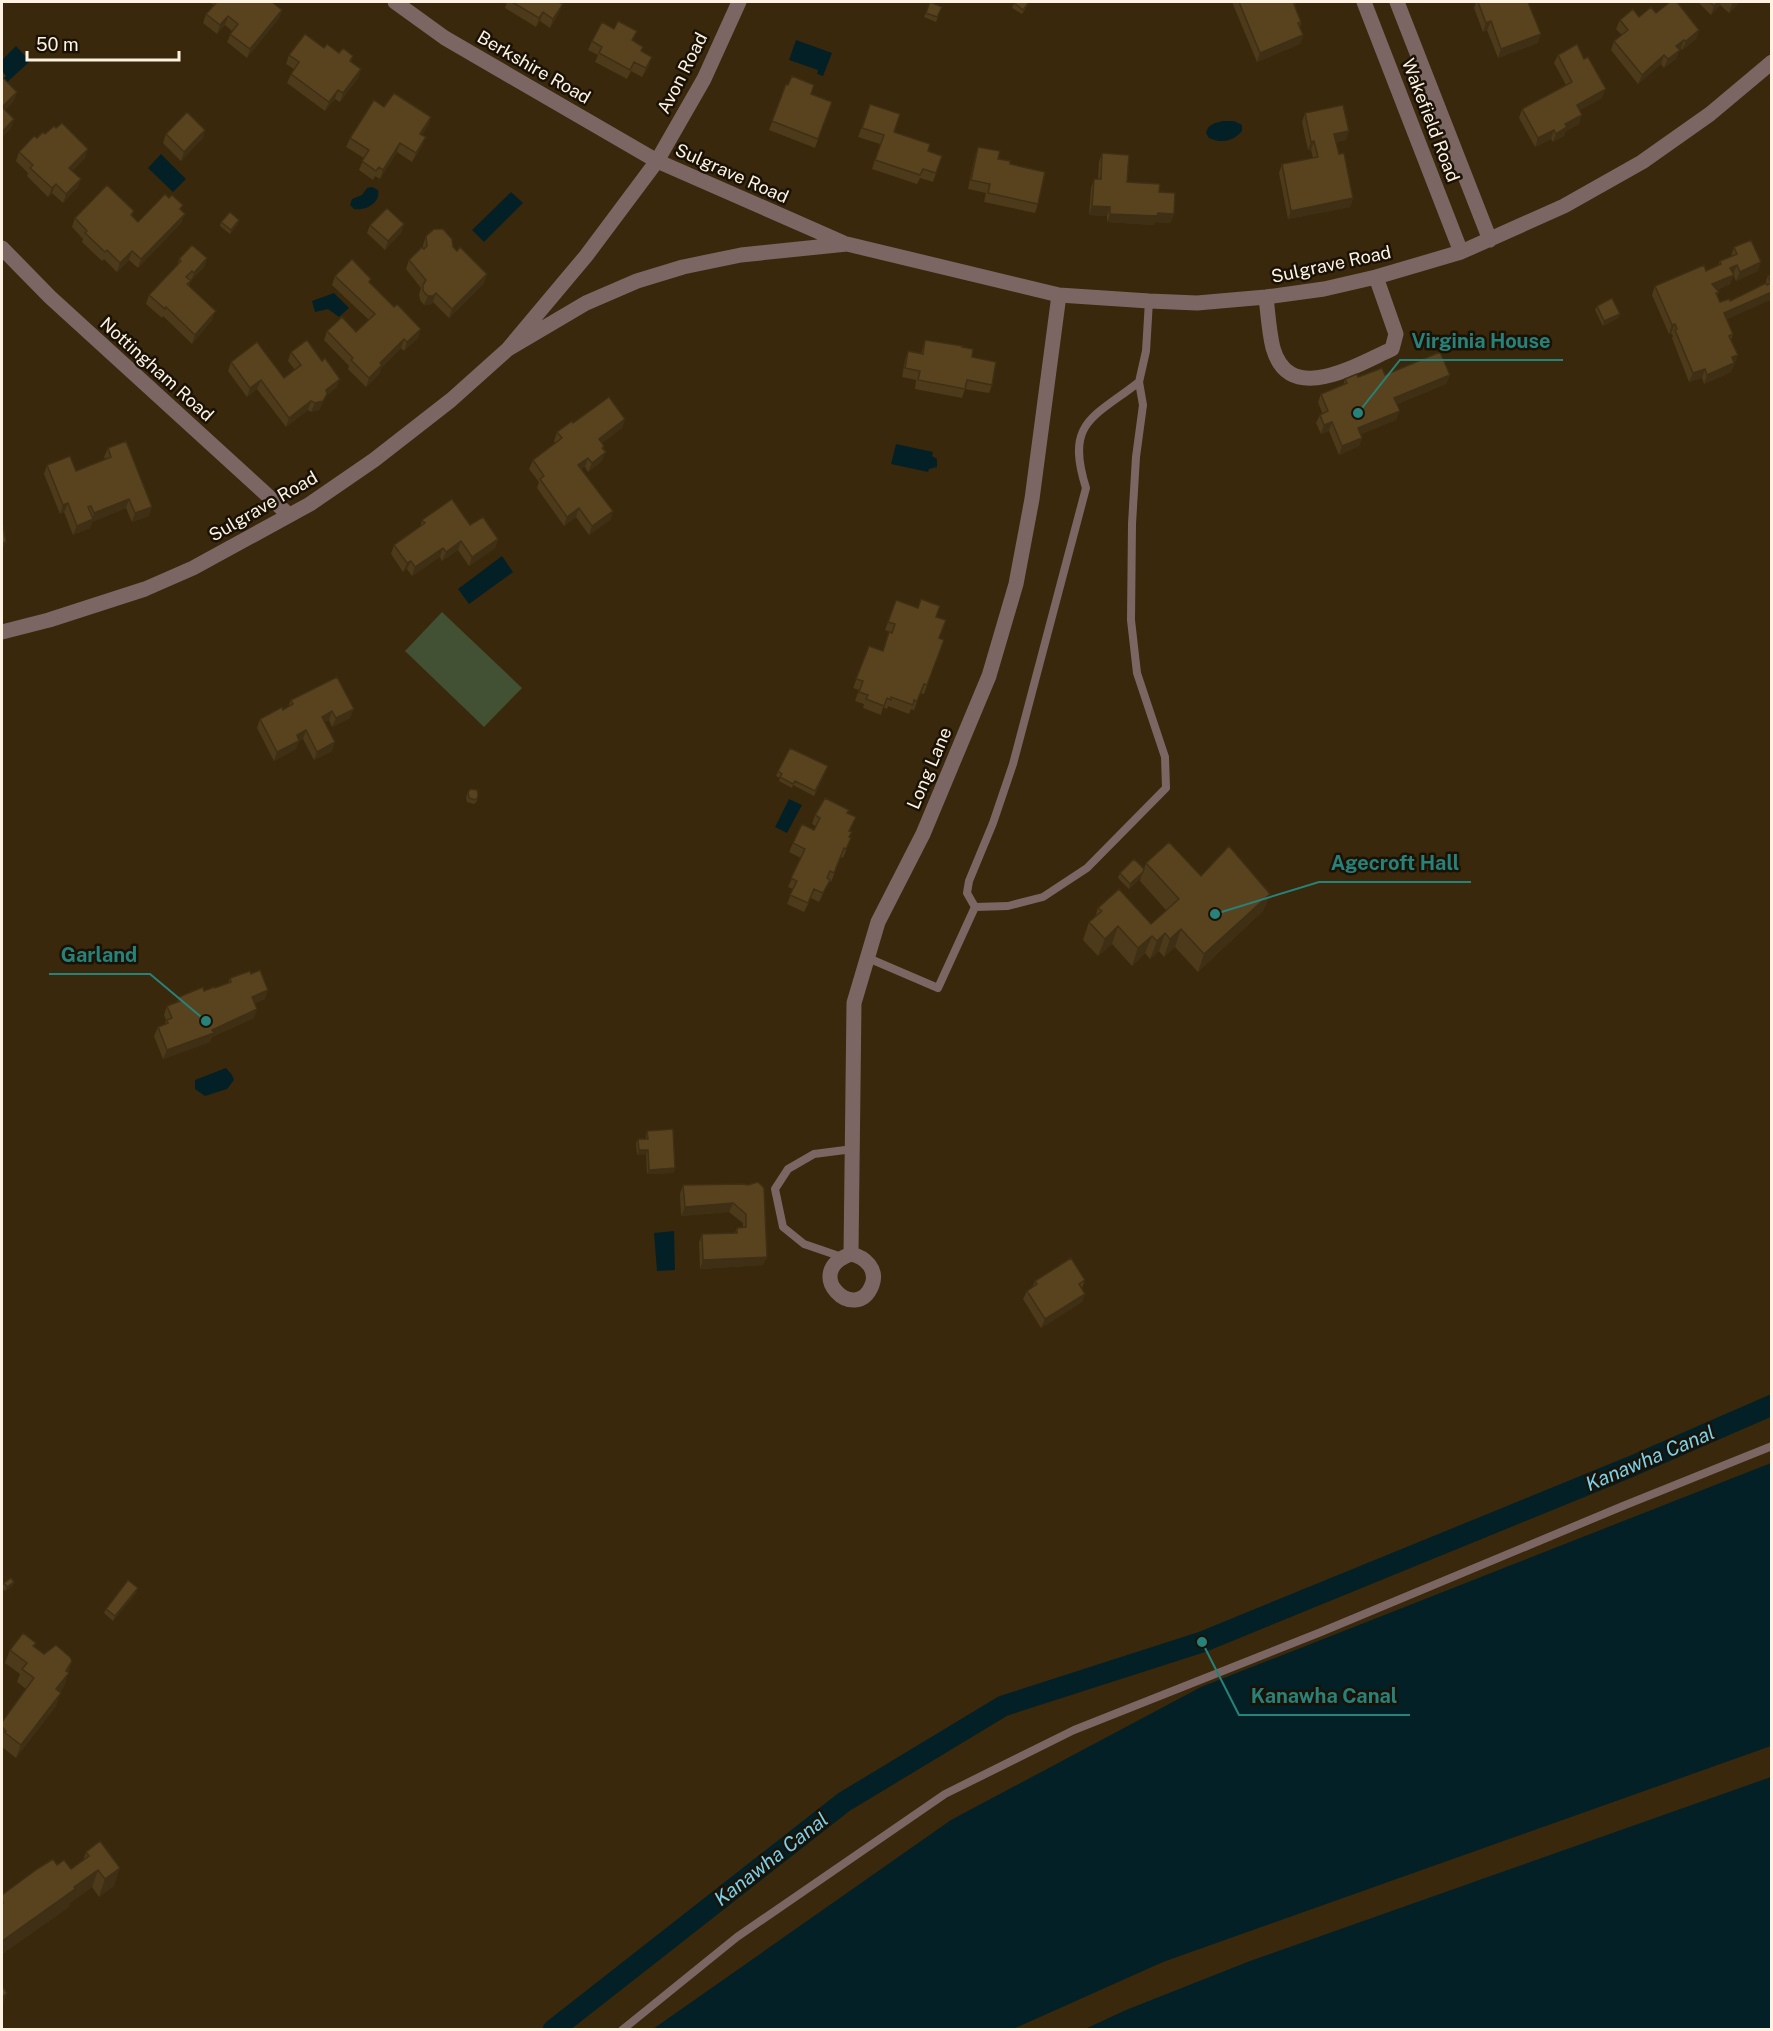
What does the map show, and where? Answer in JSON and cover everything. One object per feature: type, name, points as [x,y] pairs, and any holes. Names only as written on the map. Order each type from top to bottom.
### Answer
[{"type":"street","name":"Berkshire Road","points":[[395,2],[445,38],[657,161]]},
{"type":"street","name":"Avon Road","points":[[657,161],[704,79],[739,2]]},
{"type":"street","name":"Wakefield Road","points":[[1365,2],[1461,252]]},
{"type":"street","name":"Wakefield Road","points":[[1397,2],[1490,240]]},
{"type":"street","name":"Sulgrave Road","points":[[2,632],[49,620],[145,589],[193,568],[310,504],[374,460],[451,400],[508,349],[586,256],[657,161],[847,244],[1059,295],[1197,303],[1266,297],[1376,277],[1461,252],[1564,206],[1642,162],[1710,114],[1772,62]]},
{"type":"street","name":"Sulgrave Road","points":[[508,349],[586,303],[637,280],[682,267],[741,255],[847,244]]},
{"type":"street","name":"Nottingham Road","points":[[2,248],[50,297],[289,515]]},
{"type":"street","points":[[1266,297],[1273,347],[1278,360],[1287,371],[1306,379],[1328,378],[1392,349],[1396,334],[1376,277]]},
{"type":"street","name":"Long Lane","points":[[846,1256],[853,1149],[855,1003],[878,922],[923,834],[989,676],[1016,584],[1032,499],[1059,295]]},
{"type":"lane","points":[[975,907],[1008,906],[1043,897],[1087,868],[1166,788],[1166,758],[1137,674],[1131,620],[1132,524],[1136,457],[1143,405],[1139,382],[1146,351],[1149,302]]},
{"type":"lane","points":[[975,907],[967,892],[969,881],[993,823],[1013,764],[1086,488],[1079,466],[1079,441],[1087,422],[1139,382]]},
{"type":"lane","points":[[868,958],[938,988],[975,907]]},
{"type":"lane","points":[[846,1256],[804,1244],[783,1227],[775,1189],[788,1169],[814,1154],[853,1149]]},
{"type":"lane","points":[[622,2030],[737,1937],[945,1794],[1074,1730],[1321,1632],[1772,1446]]},
{"type":"green space","points":[[442,612],[522,688],[484,727],[405,651]]},
{"type":"water","points":[[796,40],[832,53],[823,76],[817,74],[818,70],[789,60]]},
{"type":"water","points":[[16,46],[30,61],[4,85],[2,60]]},
{"type":"water","points":[[1234,121],[1242,125],[1242,131],[1227,140],[1218,141],[1209,138],[1206,133],[1208,128],[1212,124]]},
{"type":"water","points":[[161,154],[186,179],[173,192],[148,168]]},
{"type":"water","points":[[372,187],[378,190],[375,202],[358,209],[350,205],[352,199]]},
{"type":"water","points":[[511,192],[523,203],[484,242],[472,230]]},
{"type":"water","points":[[334,293],[349,308],[339,317],[328,309],[315,312],[312,301]]},
{"type":"water","points":[[896,444],[933,452],[932,456],[937,459],[937,467],[929,469],[928,472],[891,464]]},
{"type":"water","points":[[502,556],[513,572],[469,604],[458,589]]},
{"type":"water","points":[[789,799],[802,805],[787,833],[775,827]]},
{"type":"water","points":[[226,1068],[234,1080],[227,1089],[205,1096],[195,1089],[195,1080]]},
{"type":"water","points":[[674,1231],[675,1270],[657,1271],[654,1233]]},
{"type":"water","points":[[1771,1463],[1771,1746],[1163,1962],[1013,2029],[653,2029],[951,1820],[1201,1687]]},
{"type":"water","points":[[1771,1777],[1771,2029],[1085,2029],[1126,2010],[1250,1961]]},
{"type":"building","points":[[217,2],[272,2],[282,10],[250,49],[230,34],[238,24],[228,16],[220,25],[206,14]]},
{"type":"building","points":[[512,2],[558,2],[563,4],[553,19],[543,12],[539,18]]},
{"type":"building","points":[[930,2],[942,7],[937,17],[926,13]]},
{"type":"building","points":[[1015,2],[1029,2],[1023,10]]},
{"type":"building","points":[[1239,2],[1295,2],[1301,22],[1298,23],[1303,35],[1260,53]]},
{"type":"building","points":[[1478,2],[1528,2],[1541,34],[1501,49],[1491,21],[1486,23]]},
{"type":"building","points":[[1670,2],[1677,2],[1699,30],[1676,46],[1680,50],[1668,59],[1664,55],[1642,75],[1614,41],[1628,30],[1620,20],[1633,9],[1639,17],[1651,7],[1656,13]]},
{"type":"building","points":[[618,21],[637,31],[632,40],[643,47],[641,51],[652,57],[646,68],[634,62],[630,70],[599,53],[602,47],[592,41],[602,22],[614,29]]},
{"type":"building","points":[[305,34],[324,48],[327,44],[339,53],[343,48],[353,56],[350,61],[361,69],[343,93],[338,90],[329,102],[291,74],[299,62],[289,55]]},
{"type":"building","points":[[1577,44],[1584,59],[1588,57],[1606,89],[1577,105],[1582,115],[1565,124],[1567,127],[1556,134],[1554,130],[1538,138],[1522,109],[1572,82],[1558,55]]},
{"type":"building","points":[[2,72],[5,76],[3,78],[17,92],[2,107]]},
{"type":"building","points":[[792,76],[814,85],[811,94],[832,102],[818,139],[772,121],[786,84],[788,85]]},
{"type":"building","points":[[394,93],[431,117],[420,134],[426,137],[416,153],[400,143],[383,170],[379,167],[376,171],[362,161],[369,150],[350,138],[374,100],[384,107]]},
{"type":"building","points":[[870,104],[900,114],[894,132],[930,144],[928,151],[942,156],[936,173],[923,169],[920,175],[875,160],[884,135],[862,128]]},
{"type":"building","points":[[1343,105],[1349,131],[1334,134],[1339,154],[1344,153],[1353,198],[1291,211],[1282,164],[1318,157],[1314,141],[1311,142],[1305,113]]},
{"type":"building","points":[[2,107],[14,119],[2,132]]},
{"type":"building","points":[[187,112],[205,130],[184,152],[166,134]]},
{"type":"building","points":[[62,123],[88,149],[69,168],[81,179],[66,194],[56,184],[52,188],[30,168],[33,165],[19,152],[34,136],[37,138],[43,132],[45,134],[54,126],[56,128]]},
{"type":"building","points":[[978,147],[1000,151],[998,159],[1010,161],[1010,164],[1045,172],[1038,204],[988,193],[990,184],[971,180]]},
{"type":"building","points":[[1102,153],[1129,155],[1127,182],[1160,184],[1159,192],[1175,193],[1174,214],[1158,213],[1157,216],[1110,214],[1110,207],[1092,206],[1094,179],[1101,179]]},
{"type":"building","points":[[107,185],[134,211],[131,215],[138,222],[165,194],[169,198],[172,195],[183,205],[180,209],[185,214],[141,259],[132,251],[120,263],[85,233],[87,231],[75,218]]},
{"type":"building","points":[[387,208],[404,224],[388,241],[370,225]]},
{"type":"building","points":[[230,212],[239,220],[231,230],[221,222]]},
{"type":"building","points":[[434,229],[443,229],[452,239],[453,247],[457,251],[460,247],[487,274],[452,309],[436,293],[428,296],[423,291],[426,280],[409,260],[422,247],[424,249],[427,246],[426,236]]},
{"type":"building","points":[[1751,240],[1761,262],[1740,272],[1737,265],[1730,268],[1734,275],[1712,284],[1719,292],[1716,293],[1720,302],[1729,299],[1730,301],[1766,283],[1767,285],[1771,283],[1768,276],[1772,275],[1772,292],[1724,313],[1733,334],[1729,336],[1738,355],[1732,357],[1734,363],[1707,375],[1705,369],[1693,373],[1675,330],[1677,329],[1675,324],[1672,325],[1655,286],[1704,265],[1706,271],[1721,264],[1720,261],[1737,254],[1734,247]]},
{"type":"building","points":[[192,245],[207,258],[194,273],[192,271],[186,277],[191,281],[187,284],[216,311],[195,335],[166,307],[165,309],[149,295],[181,261],[179,259]]},
{"type":"building","points":[[352,259],[371,279],[369,282],[394,307],[397,304],[421,329],[407,342],[404,339],[380,363],[382,365],[369,378],[327,331],[342,317],[356,332],[375,314],[335,276]]},
{"type":"building","points":[[1612,298],[1620,314],[1604,321],[1597,306]]},
{"type":"building","points":[[307,340],[322,361],[325,358],[340,379],[326,390],[327,394],[323,401],[315,403],[311,401],[289,418],[261,380],[250,388],[231,362],[257,342],[284,378],[301,365],[291,352]]},
{"type":"building","points":[[925,340],[973,349],[972,357],[996,362],[992,385],[967,380],[965,389],[918,380],[920,371],[905,368],[908,351],[923,354]]},
{"type":"building","points":[[1440,352],[1450,375],[1394,398],[1400,411],[1358,428],[1362,438],[1342,446],[1332,422],[1324,425],[1320,415],[1328,411],[1321,394],[1347,383],[1345,379],[1357,374],[1358,377],[1382,368],[1385,375]]},
{"type":"building","points":[[609,397],[625,419],[599,439],[606,452],[592,463],[588,458],[578,465],[613,511],[592,526],[579,508],[567,517],[540,479],[544,476],[533,460],[562,438],[557,432]]},
{"type":"building","points":[[126,441],[152,507],[135,513],[129,499],[94,513],[91,506],[88,507],[93,519],[77,526],[68,503],[63,505],[47,465],[70,456],[76,471],[111,457],[108,448]]},
{"type":"building","points":[[452,499],[470,525],[483,517],[498,539],[472,557],[461,541],[446,552],[443,548],[415,567],[411,561],[407,563],[394,545],[425,523],[422,520]]},
{"type":"building","points":[[2,521],[6,542],[2,543]]},
{"type":"building","points":[[921,599],[940,606],[936,617],[946,620],[939,638],[944,640],[927,685],[924,684],[913,705],[891,697],[891,700],[887,698],[884,706],[866,699],[868,695],[859,692],[863,681],[856,679],[869,646],[883,651],[889,632],[892,633],[895,624],[888,622],[896,600],[918,608]]},
{"type":"building","points":[[337,677],[354,709],[336,718],[332,711],[322,717],[335,742],[317,752],[306,730],[297,735],[299,741],[277,752],[260,719],[282,707],[283,710],[293,704],[291,700]]},
{"type":"building","points":[[790,748],[828,766],[815,791],[795,781],[793,784],[780,777],[782,774],[778,771]]},
{"type":"building","points":[[470,789],[477,790],[478,797],[475,800],[469,798]]},
{"type":"building","points":[[825,798],[849,810],[847,813],[856,817],[849,831],[852,832],[849,837],[851,838],[846,849],[844,848],[834,873],[830,871],[827,878],[830,880],[823,893],[814,889],[808,903],[790,895],[797,881],[791,878],[805,849],[793,843],[802,824],[814,830],[820,818],[815,815]]},
{"type":"building","points":[[1169,842],[1201,876],[1229,846],[1270,894],[1204,954],[1181,929],[1170,939],[1165,933],[1157,941],[1152,936],[1138,948],[1118,926],[1105,939],[1089,922],[1102,911],[1098,908],[1119,889],[1151,924],[1179,899],[1146,863]]},
{"type":"building","points":[[1134,859],[1144,869],[1130,884],[1120,873]]},
{"type":"building","points":[[260,970],[268,990],[252,997],[257,1009],[212,1030],[214,1033],[167,1050],[158,1027],[168,1023],[167,1020],[172,1018],[167,1006],[180,1001],[179,997],[203,987],[204,991],[215,988],[231,982],[230,978]]},
{"type":"building","points":[[673,1129],[675,1168],[649,1170],[648,1150],[639,1150],[638,1139],[648,1139],[647,1131]]},
{"type":"building","points":[[758,1182],[764,1188],[767,1257],[703,1260],[702,1234],[737,1233],[737,1228],[746,1227],[746,1214],[733,1203],[685,1207],[683,1185],[748,1185]]},
{"type":"building","points":[[1071,1258],[1085,1280],[1079,1284],[1085,1294],[1045,1319],[1027,1291],[1037,1284],[1035,1281]]},
{"type":"building","points":[[11,1578],[14,1582],[7,1587],[4,1583]]},
{"type":"building","points":[[128,1580],[138,1588],[115,1616],[106,1609]]},
{"type":"building","points":[[23,1633],[36,1643],[33,1646],[44,1654],[56,1645],[72,1661],[66,1671],[69,1673],[56,1689],[61,1693],[21,1745],[4,1732],[6,1731],[2,1727],[2,1722],[34,1678],[22,1669],[27,1663],[10,1650]]},
{"type":"building","points":[[100,1841],[120,1868],[105,1879],[98,1870],[2,1941],[2,1895],[53,1859],[57,1865],[64,1860],[71,1869],[89,1856],[86,1852]]},
{"type":"building","points":[[2,1986],[7,1993],[2,1997]]},
{"type":"waterway","name":"Kanawha Canal","points":[[553,2030],[844,1802],[1003,1706],[1202,1642],[1630,1467],[1772,1405]]},
{"type":"place","name":"Virginia House","points":[[1358,413]]},
{"type":"place","name":"Agecroft Hall","points":[[1215,914]]},
{"type":"place","name":"Garland","points":[[206,1021]]},
{"type":"place","name":"Kanawha Canal","points":[[1202,1642]]}]
